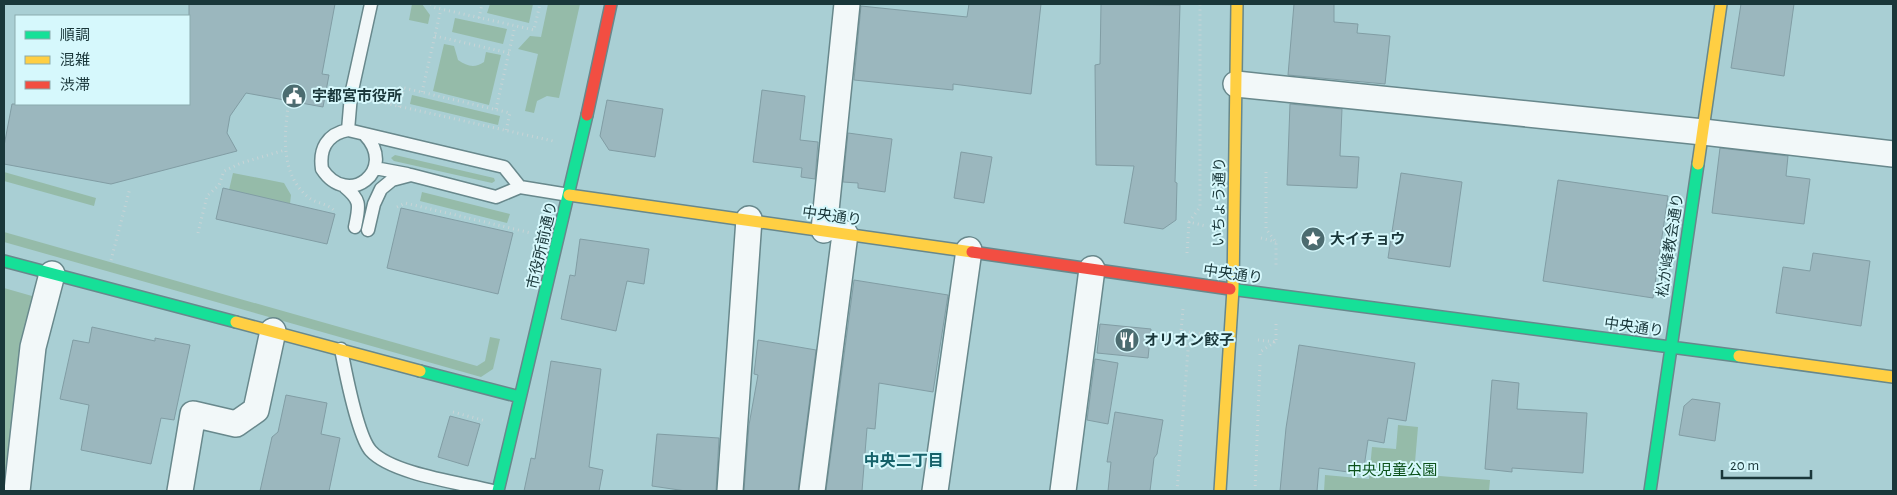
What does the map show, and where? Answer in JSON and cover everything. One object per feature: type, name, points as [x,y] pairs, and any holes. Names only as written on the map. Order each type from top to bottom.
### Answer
[{"type":"street","name":"市役所前通り","points":[[498,491],[569,194],[611,4]]},
{"type":"street","points":[[812,491],[835,232],[848,4]]},
{"type":"street","name":"いちょう通り","points":[[1220,491],[1232,289],[1237,4]]},
{"type":"street","name":"松が峰教会通り","points":[[1650,491],[1721,4]]},
{"type":"street","points":[[1236,84],[1703,132],[1893,154]]},
{"type":"street","name":"中央通り","points":[[569,194],[1232,289],[1893,377]]},
{"type":"street","points":[[730,491],[749,219]]},
{"type":"street","points":[[935,491],[970,250]]},
{"type":"street","points":[[4,261],[520,397]]},
{"type":"street","points":[[1063,491],[1092,269]]},
{"type":"street","points":[[17,491],[33,347],[52,274]]},
{"type":"street","points":[[180,491],[193,414],[236,424],[256,410],[273,332]]},
{"type":"lane","points":[[348,130],[351,95],[371,4]]},
{"type":"lane","points":[[364,226],[355,196],[345,186],[328,178],[322,169],[321,160],[325,143],[339,132],[348,130],[365,136],[504,167],[520,187]]},
{"type":"lane","points":[[345,186],[364,182],[375,168],[375,150],[365,136]]},
{"type":"lane","points":[[375,168],[411,175],[496,197],[520,187],[569,194]]},
{"type":"lane","points":[[364,226],[380,188],[392,180],[411,175]]},
{"type":"lane","points":[[342,350],[354,409],[370,450],[391,466],[493,491]]},
{"type":"path","points":[[431,4],[441,10],[534,30],[540,4]]},
{"type":"path","points":[[479,18],[482,4]]},
{"type":"path","points":[[1189,222],[1200,207],[1200,4]]},
{"type":"path","points":[[422,92],[441,10]]},
{"type":"path","points":[[496,109],[515,26]]},
{"type":"path","points":[[435,36],[509,53]]},
{"type":"path","points":[[400,107],[404,88],[510,113],[506,130]]},
{"type":"path","points":[[351,95],[557,142]]},
{"type":"path","points":[[198,233],[207,196],[219,185],[224,171],[241,163],[285,150]]},
{"type":"path","points":[[1266,170],[1266,229],[1276,242]]},
{"type":"path","points":[[110,263],[130,188]]},
{"type":"path","points":[[364,226],[388,227],[395,208],[406,203],[531,233]]},
{"type":"path","points":[[1177,491],[1188,350],[1181,331]]},
{"type":"path","points":[[1256,491],[1260,352],[1276,342]]},
{"type":"green space","points":[[412,4],[422,4],[430,15],[428,24],[409,20]]},
{"type":"green space","points":[[490,4],[533,4],[529,23],[487,13]]},
{"type":"green space","points":[[548,4],[580,4],[559,98],[547,96],[537,101],[534,113],[525,111],[538,54],[518,49],[530,36],[541,37]]},
{"type":"green space","points":[[455,18],[507,29],[503,44],[452,32]]},
{"type":"green space","points":[[444,44],[454,46],[458,60],[471,66],[484,62],[486,52],[501,55],[489,105],[433,91]]},
{"type":"green space","points":[[412,95],[500,116],[498,125],[410,104]]},
{"type":"green space","points":[[395,155],[494,178],[495,181],[492,183],[394,161],[391,158]]},
{"type":"green space","points":[[4,172],[96,198],[94,206],[4,181]]},
{"type":"green space","points":[[233,173],[284,183],[291,195],[290,204],[229,190]]},
{"type":"green space","points":[[422,192],[510,214],[507,223],[420,201]]},
{"type":"green space","points":[[4,232],[477,366],[485,361],[490,337],[500,339],[493,369],[481,377],[4,242]]},
{"type":"green space","points":[[4,288],[39,298],[10,491],[4,491]]},
{"type":"green space","name":"中央児童公園","points":[[1398,425],[1418,427],[1414,474],[1490,480],[1489,491],[1324,491],[1325,475],[1369,479],[1372,447],[1396,449]]},
{"type":"building","name":"宇都宮市役所","points":[[189,4],[335,4],[322,74],[329,75],[323,107],[246,93],[230,116],[227,133],[237,151],[111,184],[4,164],[4,146],[12,104],[190,105]]},
{"type":"building","points":[[969,4],[1041,4],[1031,94],[953,84],[953,90],[854,80],[861,6],[967,17]]},
{"type":"building","points":[[1101,4],[1180,5],[1175,182],[1177,183],[1176,220],[1163,229],[1124,223],[1134,166],[1096,165],[1095,65],[1100,64]]},
{"type":"building","points":[[1294,4],[1334,4],[1334,22],[1358,24],[1357,33],[1390,36],[1385,84],[1288,75]]},
{"type":"building","points":[[1741,4],[1794,4],[1784,76],[1731,68]]},
{"type":"building","points":[[762,90],[805,96],[800,140],[818,142],[815,179],[801,177],[802,168],[753,162]]},
{"type":"building","points":[[607,100],[663,109],[655,157],[609,150],[600,136]]},
{"type":"building","points":[[1290,104],[1342,109],[1340,156],[1359,157],[1357,188],[1287,185]]},
{"type":"building","points":[[848,133],[892,139],[885,192],[858,188],[858,183],[843,182]]},
{"type":"building","points":[[1720,148],[1788,156],[1786,176],[1810,179],[1804,224],[1712,213]]},
{"type":"building","points":[[961,152],[992,157],[984,203],[954,198]]},
{"type":"building","points":[[1401,173],[1462,182],[1450,267],[1388,258]]},
{"type":"building","points":[[1558,180],[1668,196],[1653,298],[1543,281]]},
{"type":"building","points":[[223,188],[335,214],[327,244],[216,219]]},
{"type":"building","points":[[401,208],[513,233],[498,294],[387,268]]},
{"type":"building","points":[[580,239],[649,249],[644,284],[627,281],[616,331],[561,319],[570,275],[575,276]]},
{"type":"building","points":[[1813,253],[1870,261],[1861,326],[1776,313],[1783,267],[1810,271]]},
{"type":"building","points":[[854,280],[948,295],[933,392],[879,383],[875,429],[867,428],[862,491],[826,491]]},
{"type":"building","points":[[1100,324],[1151,329],[1148,358],[1097,353]]},
{"type":"building","points":[[92,327],[155,341],[155,338],[190,345],[174,420],[161,418],[151,464],[81,450],[89,405],[60,399],[73,340],[89,343]]},
{"type":"building","points":[[758,340],[816,350],[798,491],[744,491],[749,425],[758,375],[754,374]]},
{"type":"building","points":[[1299,345],[1415,363],[1406,421],[1388,418],[1384,443],[1368,440],[1363,474],[1319,468],[1317,491],[1280,491],[1286,428]]},
{"type":"building","points":[[1095,359],[1118,363],[1108,424],[1087,420]]},
{"type":"building","points":[[551,361],[601,369],[589,467],[603,470],[599,491],[524,491],[531,458],[535,459]]},
{"type":"building","points":[[1492,380],[1519,383],[1517,409],[1587,413],[1583,473],[1512,468],[1512,472],[1485,469]]},
{"type":"building","points":[[286,395],[327,403],[321,434],[340,438],[329,491],[260,491],[272,437],[278,432]]},
{"type":"building","points":[[1692,399],[1720,403],[1715,441],[1679,435],[1684,406]]},
{"type":"building","points":[[1115,412],[1163,420],[1157,454],[1154,458],[1150,491],[1108,491],[1111,462],[1107,462]]},
{"type":"building","points":[[450,416],[480,424],[468,466],[438,457]]},
{"type":"building","points":[[657,434],[719,438],[716,491],[686,491],[652,486]]},
{"type":"traffic: fast","points":[[498,491],[587,115]]},
{"type":"traffic: fast","points":[[1650,491],[1698,164]]},
{"type":"traffic: fast","points":[[4,261],[236,322]]},
{"type":"traffic: fast","points":[[1230,289],[1739,356]]},
{"type":"traffic: fast","points":[[420,371],[520,397]]},
{"type":"traffic: slow","points":[[1220,491],[1233,289],[1237,4]]},
{"type":"traffic: slow","points":[[1698,164],[1721,4]]},
{"type":"traffic: slow","points":[[569,195],[972,252]]},
{"type":"traffic: slow","points":[[236,322],[420,371]]},
{"type":"traffic: slow","points":[[1739,356],[1893,377]]},
{"type":"traffic: jam","points":[[587,115],[611,4]]},
{"type":"traffic: jam","points":[[972,252],[1230,289]]},
{"type":"place","name":"宇都宮市役所","points":[[294,96]]},
{"type":"place","name":"大イチョウ","points":[[1313,239]]},
{"type":"place","name":"オリオン餃子","points":[[1127,340]]},
{"type":"district","name":"中央二丁目","points":[[904,460]]}]
